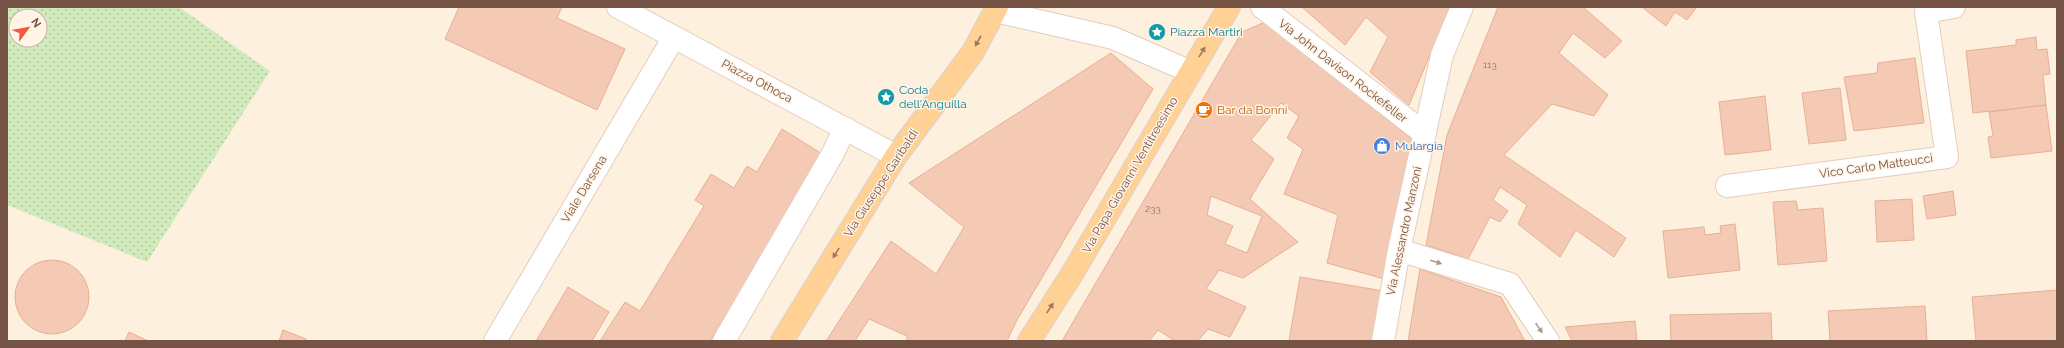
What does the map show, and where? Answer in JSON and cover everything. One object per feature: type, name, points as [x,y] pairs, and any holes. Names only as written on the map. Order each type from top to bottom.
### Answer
[{"type":"main road","name":"Via Papa Giovanni Ventitreesimo","points":[[1029,341],[1072,274],[1229,7]]},
{"type":"main road","name":"Via Giuseppe Garibaldi","points":[[782,341],[896,156],[973,52],[996,9]]},
{"type":"street","name":"Piazza Othoca","points":[[618,7],[896,156]]},
{"type":"street","name":"Via Alessandro Manzoni","points":[[1383,341],[1399,250],[1442,55],[1462,7]]},
{"type":"street","name":"Vico Carlo Matteucci","points":[[1727,186],[1947,157],[1926,12],[1954,7]]},
{"type":"street","name":"Via John Davison Rockefeller","points":[[1264,8],[1424,134]]},
{"type":"street","points":[[996,9],[1113,38],[1191,72]]},
{"type":"street","name":"Viale Darsena","points":[[495,341],[674,37]]},
{"type":"street","points":[[724,341],[832,155],[845,128]]},
{"type":"street","points":[[1399,250],[1510,284],[1548,341]]},
{"type":"green space","points":[[7,7],[179,7],[270,71],[147,262],[7,205]]},
{"type":"building","points":[[459,7],[562,7],[557,18],[625,49],[597,110],[445,39]]},
{"type":"building","points":[[1302,7],[1450,7],[1409,105],[1370,72],[1388,37],[1366,17],[1345,45]]},
{"type":"building","points":[[1498,7],[1583,7],[1622,41],[1605,58],[1573,33],[1559,53],[1608,95],[1594,116],[1552,104],[1504,155],[1626,238],[1614,257],[1576,230],[1560,257],[1518,224],[1527,205],[1500,187],[1493,200],[1508,211],[1500,222],[1490,217],[1468,259],[1426,245],[1447,135]]},
{"type":"building","points":[[1642,7],[1697,7],[1687,20],[1675,12],[1666,26]]},
{"type":"building","points":[[1265,22],[1413,140],[1388,280],[1327,263],[1338,215],[1284,194],[1303,149],[1287,138],[1299,116],[1281,103],[1251,140],[1274,159],[1250,199],[1298,242],[1243,278],[1219,270],[1206,289],[1246,307],[1230,337],[1208,329],[1198,341],[1175,341],[1158,330],[1149,341],[1062,341],[1242,32]],"holes":[[[1211,196],[1262,216],[1247,253],[1225,244],[1233,226],[1207,215]]]},
{"type":"building","points":[[2036,37],[2037,50],[2047,49],[2050,74],[2043,75],[2046,105],[1973,113],[1966,51],[2016,45],[2016,40]]},
{"type":"building","points":[[1111,53],[1153,89],[1017,320],[1007,341],[907,341],[907,336],[869,319],[855,341],[826,341],[891,241],[936,274],[964,227],[909,183]]},
{"type":"building","points":[[1915,58],[1924,123],[1854,131],[1844,77],[1877,73],[1878,63]]},
{"type":"building","points":[[1840,88],[1846,140],[1809,144],[1802,93]]},
{"type":"building","points":[[1765,96],[1771,150],[1725,155],[1719,102]]},
{"type":"building","points":[[2046,105],[2052,151],[1991,158],[1988,137],[1993,136],[1989,112]]},
{"type":"building","points":[[782,129],[824,155],[710,341],[600,341],[625,302],[640,311],[704,206],[695,200],[711,174],[734,188],[747,166],[757,172]]},
{"type":"building","points":[[1953,191],[1956,215],[1927,219],[1923,196]]},
{"type":"building","points":[[1912,199],[1914,240],[1877,242],[1875,201]]},
{"type":"building","points":[[1796,201],[1798,210],[1823,208],[1827,261],[1778,265],[1773,202]]},
{"type":"building","points":[[1735,224],[1740,270],[1668,278],[1663,231],[1704,227],[1705,235],[1721,233],[1720,226]]},
{"type":"building","points":[[52,260],[66,263],[78,271],[86,283],[89,297],[86,311],[78,323],[66,331],[52,334],[38,331],[26,323],[18,311],[15,297],[18,283],[26,271],[38,263]]},
{"type":"building","points":[[1420,269],[1501,297],[1525,341],[1408,341]]},
{"type":"building","points":[[1300,277],[1384,291],[1376,341],[1289,341]]},
{"type":"building","points":[[568,287],[609,312],[592,341],[536,341]]},
{"type":"building","points":[[2057,290],[2057,341],[1976,341],[1972,297]]},
{"type":"building","points":[[1925,306],[1927,341],[1830,341],[1828,311]]},
{"type":"building","points":[[1771,313],[1772,341],[1671,341],[1670,315]]},
{"type":"building","points":[[1635,321],[1637,341],[1572,341],[1565,327]]},
{"type":"building","points":[[283,330],[306,339],[306,341],[279,341]]},
{"type":"building","points":[[129,332],[148,341],[125,341]]},
{"type":"place","name":"Piazza Martiri","points":[[1157,32]]},
{"type":"place","name":"Coda dell'Anguilla","points":[[886,97]]},
{"type":"place","name":"Bar da Bonni","points":[[1204,110]]},
{"type":"place","name":"Mulargia","points":[[1382,146]]}]
